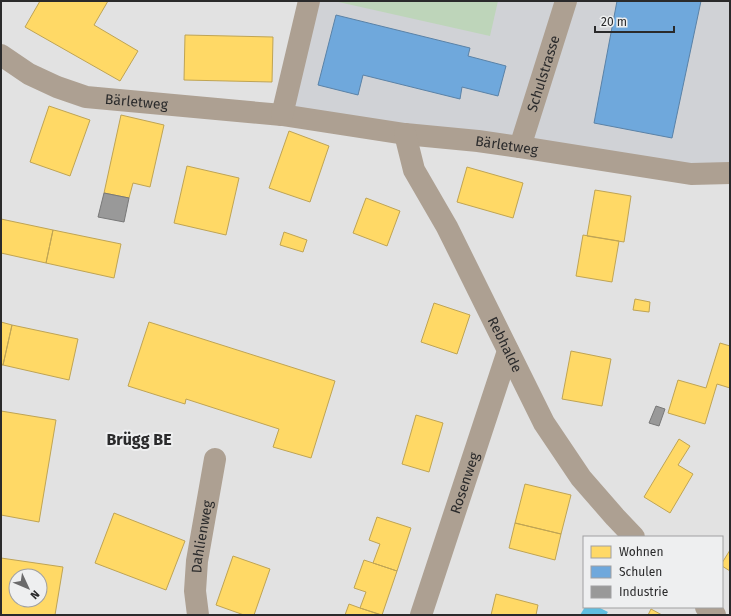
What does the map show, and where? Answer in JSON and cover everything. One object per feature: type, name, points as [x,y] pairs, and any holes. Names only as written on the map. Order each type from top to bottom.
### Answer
[{"type":"street","points":[[282,115],[309,1]]},
{"type":"street","name":"Schulstrasse","points":[[520,147],[566,1]]},
{"type":"street","name":"Bärletweg","points":[[1,56],[29,74],[57,87],[86,97],[282,115],[405,134],[478,141],[520,147],[691,174],[730,173]]},
{"type":"street","name":"Rebhalde","points":[[405,134],[414,170],[447,227],[544,423],[581,478],[633,536]]},
{"type":"street","name":"Rosenweg","points":[[421,615],[508,351]]},
{"type":"street","name":"Dahlienweg","points":[[198,615],[195,591],[197,561],[215,459]]},
{"type":"street","points":[[707,608],[715,615]]},
{"type":"shaded area","points":[[309,1],[730,1],[730,173],[282,115]]},
{"type":"green space","points":[[334,1],[498,1],[490,36]]},
{"type":"water","points":[[584,608],[600,608],[608,612],[606,615],[580,615]]},
{"type":"building: Wohnen","points":[[40,1],[108,1],[94,25],[138,51],[120,81],[25,27]]},
{"type":"building: Wohnen","points":[[185,35],[273,37],[272,82],[184,80]]},
{"type":"building: Wohnen","points":[[49,106],[90,120],[70,176],[30,162]]},
{"type":"building: Wohnen","points":[[121,115],[164,125],[150,187],[133,183],[129,198],[104,193]]},
{"type":"building: Wohnen","points":[[289,131],[329,146],[310,202],[269,188]]},
{"type":"building: Wohnen","points":[[187,166],[239,178],[226,235],[174,223]]},
{"type":"building: Wohnen","points":[[467,167],[523,183],[513,218],[457,202]]},
{"type":"building: Wohnen","points":[[595,190],[631,196],[624,242],[587,236]]},
{"type":"building: Wohnen","points":[[366,198],[400,211],[387,246],[353,233]]},
{"type":"building: Wohnen","points":[[1,219],[53,230],[46,263],[1,253]]},
{"type":"building: Wohnen","points":[[53,230],[121,244],[114,278],[46,263]]},
{"type":"building: Wohnen","points":[[284,232],[307,240],[303,252],[280,245]]},
{"type":"building: Wohnen","points":[[583,235],[619,241],[612,282],[576,276]]},
{"type":"building: Wohnen","points":[[635,299],[650,302],[649,312],[633,310]]},
{"type":"building: Wohnen","points":[[434,303],[470,315],[457,354],[421,342]]},
{"type":"building: Wohnen","points":[[1,322],[12,325],[3,365],[1,365]]},
{"type":"building: Wohnen","points":[[149,322],[335,381],[311,458],[273,447],[279,429],[186,399],[185,404],[128,386]]},
{"type":"building: Wohnen","points":[[12,325],[78,339],[69,380],[3,365]]},
{"type":"building: Wohnen","points":[[720,343],[730,346],[730,388],[717,384],[705,424],[668,413],[678,380],[706,388]]},
{"type":"building: Wohnen","points":[[571,351],[611,359],[602,406],[562,399]]},
{"type":"building: Wohnen","points":[[1,411],[56,420],[39,522],[1,515]]},
{"type":"building: Wohnen","points":[[416,415],[443,423],[429,472],[402,464]]},
{"type":"building: Wohnen","points":[[679,439],[690,446],[678,465],[693,474],[670,513],[644,497]]},
{"type":"building: Wohnen","points":[[525,484],[571,495],[561,534],[515,523]]},
{"type":"building: Wohnen","points":[[114,513],[185,541],[166,590],[95,563]]},
{"type":"building: Wohnen","points":[[377,517],[411,528],[397,571],[373,563],[380,544],[369,540]]},
{"type":"building: Wohnen","points":[[515,523],[561,534],[555,560],[509,548]]},
{"type":"building: Wohnen","points":[[730,550],[730,571],[723,567],[723,561]]},
{"type":"building: Wohnen","points":[[233,556],[270,569],[254,615],[244,615],[216,605]]},
{"type":"building: Wohnen","points":[[1,558],[63,567],[55,615],[1,615]]},
{"type":"building: Wohnen","points":[[364,560],[397,571],[382,615],[360,608],[366,592],[354,588]]},
{"type":"building: Wohnen","points":[[496,594],[538,605],[536,615],[491,615]]},
{"type":"building: Wohnen","points":[[349,604],[360,608],[381,615],[345,615]]},
{"type":"building: Wohnen","points":[[651,609],[662,615],[648,615]]},
{"type":"building: Schulen","points":[[617,1],[701,1],[672,138],[594,123]]},
{"type":"building: Schulen","points":[[336,15],[470,48],[468,56],[506,66],[498,96],[462,87],[460,99],[363,75],[358,95],[318,85]]},
{"type":"building: Industrie","points":[[104,193],[129,198],[124,222],[98,217]]},
{"type":"building: Industrie","points":[[656,406],[665,409],[659,426],[649,423]]},
{"type":"district","name":"Brügg BE","points":[[139,439]]}]
